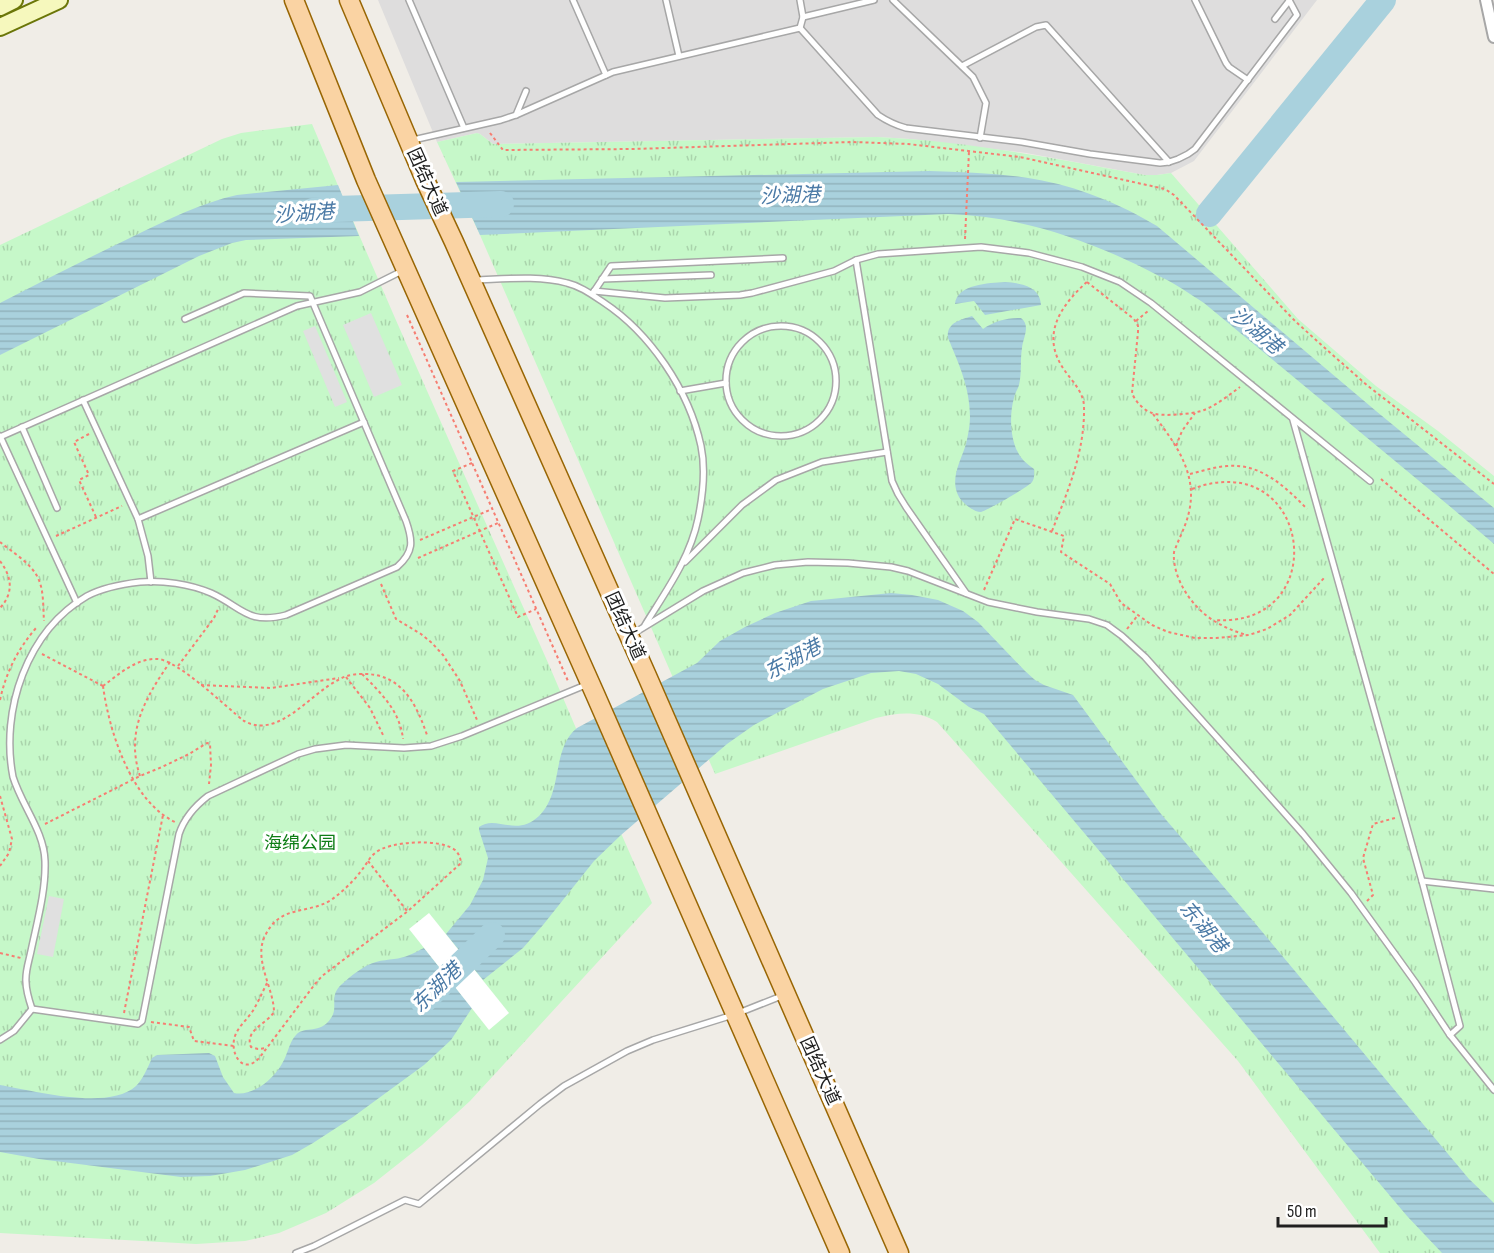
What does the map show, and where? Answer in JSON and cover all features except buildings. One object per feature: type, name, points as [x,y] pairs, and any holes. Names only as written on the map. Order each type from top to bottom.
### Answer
[{"type":"main road","points":[[294,0],[366,180],[840,1253]]},
{"type":"main road","name":"团结大道","points":[[349,0],[425,180],[636,632],[647,676],[899,1253]]},
{"type":"street","points":[[0,7],[14,0]]},
{"type":"street","points":[[0,27],[59,0]]},
{"type":"street","points":[[1486,0],[1494,37]]},
{"type":"lane","points":[[409,0],[464,128]]},
{"type":"lane","points":[[573,0],[606,75]]},
{"type":"lane","points":[[666,0],[679,56]]},
{"type":"lane","points":[[800,0],[803,16],[800,28]]},
{"type":"lane","points":[[803,16],[874,0]]},
{"type":"lane","points":[[893,0],[973,77],[986,103],[980,138]]},
{"type":"lane","points":[[1195,0],[1226,63],[1248,80]]},
{"type":"lane","points":[[800,28],[887,122],[906,128],[1022,142],[1133,161],[1169,162],[1195,149],[1297,15],[1289,0],[1275,20]]},
{"type":"lane","points":[[962,66],[1036,27],[1046,25],[1169,162]]},
{"type":"lane","points":[[408,141],[516,115],[624,69],[800,28]]},
{"type":"lane","points":[[516,115],[526,92]]},
{"type":"lane","points":[[471,280],[554,280],[593,292],[665,298],[718,297],[752,293],[834,271],[856,260],[878,254],[981,247],[1029,253],[1097,272],[1127,286],[1370,481]]},
{"type":"lane","points":[[593,292],[610,266],[783,258]]},
{"type":"lane","points":[[856,260],[892,481],[898,494],[967,595]]},
{"type":"lane","points":[[77,603],[0,436],[297,306],[360,292],[406,269]]},
{"type":"lane","points":[[602,279],[711,275]]},
{"type":"lane","points":[[593,292],[622,315],[655,348],[670,372],[695,424],[701,446],[703,482],[698,520],[681,566]]},
{"type":"lane","points":[[32,1009],[26,981],[44,881],[44,853],[13,777],[8,746],[14,693],[25,663],[46,633],[77,603],[97,591],[151,582],[185,585],[200,589],[249,616],[272,618],[295,612],[397,567],[406,557],[411,544],[406,520],[310,296],[244,293],[185,319]]},
{"type":"lane","points":[[777,326],[797,328],[816,338],[829,354],[836,374],[835,394],[826,413],[819,421],[801,432],[781,436],[760,432],[743,420],[731,403],[726,383],[729,362],[740,344],[757,331],[777,326]]},
{"type":"lane","points":[[680,392],[726,383]]},
{"type":"lane","points":[[84,400],[138,519],[148,556],[151,582]]},
{"type":"lane","points":[[1293,418],[1460,1026],[1450,1035]]},
{"type":"lane","points":[[138,519],[364,422]]},
{"type":"lane","points":[[22,427],[57,508]]},
{"type":"lane","points":[[636,632],[681,566],[742,505],[776,480],[822,462],[887,452]]},
{"type":"lane","points":[[636,632],[703,591],[743,573],[775,565],[818,562],[891,567],[908,571],[979,600],[1036,612],[1097,620],[1107,625],[1145,657],[1303,834],[1361,907],[1450,1035],[1494,1089]]},
{"type":"lane","points":[[32,1009],[138,1024],[142,1021],[179,834],[182,825],[196,806],[208,796],[298,754],[315,749],[346,745],[404,748],[431,746],[481,729],[572,691],[592,689]]},
{"type":"lane","points":[[1422,881],[1494,889]]},
{"type":"lane","points":[[296,1253],[405,1200],[419,1204],[564,1086],[627,1051],[653,1040],[736,1014],[786,994]]},
{"type":"lane","points":[[0,1040],[14,1031],[32,1009]]},
{"type":"path","points":[[483,124],[504,150],[633,149],[853,142],[908,144],[1020,157],[1165,189],[1174,195],[1296,322],[1327,351],[1368,386],[1494,484]]},
{"type":"path","points":[[965,227],[969,151]]},
{"type":"path","points":[[1052,532],[1070,488],[1080,451],[1084,408],[1079,390],[1057,356],[1054,346],[1054,330],[1069,299],[1097,272]]},
{"type":"path","points":[[1087,282],[1136,321],[1138,333],[1132,393],[1136,401],[1154,414],[1176,446],[1189,474],[1191,490],[1189,513],[1174,552],[1179,577],[1191,600],[1200,610],[1226,627],[1249,635]]},
{"type":"path","points":[[1136,321],[1154,306]]},
{"type":"path","points":[[405,310],[572,691]]},
{"type":"path","points":[[1154,414],[1195,413],[1208,409],[1248,382]]},
{"type":"path","points":[[1176,446],[1182,431],[1195,413]]},
{"type":"path","points":[[96,518],[79,480],[89,475],[74,442],[98,431]]},
{"type":"path","points":[[472,463],[453,471],[473,517],[518,617],[536,609]]},
{"type":"path","points":[[1189,474],[1228,466],[1258,470],[1286,488],[1323,527]]},
{"type":"path","points":[[1370,481],[1375,475],[1494,574]]},
{"type":"path","points":[[1191,490],[1211,483],[1229,481],[1258,489],[1281,508],[1295,542],[1294,566],[1290,577],[1285,588],[1269,606],[1248,617],[1236,620],[1211,619]]},
{"type":"path","points":[[47,540],[130,502]]},
{"type":"path","points":[[411,544],[492,508]]},
{"type":"path","points":[[979,600],[1015,519],[1064,537],[1061,552],[1110,584],[1118,601],[1161,630],[1186,636],[1216,638],[1249,635],[1266,629],[1290,615],[1325,577]]},
{"type":"path","points":[[397,567],[498,523]]},
{"type":"path","points":[[0,542],[37,575],[46,633]]},
{"type":"path","points":[[0,561],[11,585],[8,597],[0,608]]},
{"type":"path","points":[[378,576],[395,617],[432,643],[454,671],[481,729]]},
{"type":"path","points":[[177,667],[214,618],[221,599]]},
{"type":"path","points":[[1122,636],[1138,615]]},
{"type":"path","points":[[0,699],[10,668],[17,655],[26,640],[44,619]]},
{"type":"path","points":[[33,650],[103,686]]},
{"type":"path","points":[[103,686],[141,662],[156,658],[170,662],[177,667],[244,721],[256,726],[265,726],[282,720],[342,678]]},
{"type":"path","points":[[140,776],[135,752],[138,723],[146,700],[170,662]]},
{"type":"path","points":[[201,685],[271,688],[362,674],[379,675],[402,688],[413,703],[431,746]]},
{"type":"path","points":[[362,674],[386,699],[397,716],[404,748]]},
{"type":"path","points":[[346,677],[370,708],[380,725],[388,747]]},
{"type":"path","points":[[103,686],[105,703],[114,733],[133,779],[148,800],[163,815],[182,825]]},
{"type":"path","points":[[36,829],[208,743],[210,744],[211,765],[208,796]]},
{"type":"path","points":[[0,796],[12,839],[9,853],[0,866]]},
{"type":"path","points":[[122,1022],[163,815]]},
{"type":"path","points":[[1361,907],[1373,895],[1363,858],[1373,824],[1404,816]]},
{"type":"path","points":[[267,983],[254,1010],[238,1029],[234,1039],[237,1058],[248,1065],[257,1061],[267,1048],[315,984],[322,976],[408,911],[459,865],[460,858],[456,851],[440,844],[408,843],[385,847],[376,852],[347,887],[329,901],[278,918],[263,939],[262,954],[274,1012],[267,1021],[254,1030],[249,1040],[253,1048],[267,1048]]},
{"type":"path","points":[[368,861],[408,911]]},
{"type":"path","points":[[0,953],[29,959]]},
{"type":"path","points":[[142,1021],[189,1027],[194,1041],[234,1046]]},
{"type":"shaded area","points":[[378,0],[1317,0],[1194,161],[1171,173],[1145,175],[1026,153],[877,137],[493,144],[477,133],[437,142]]},
{"type":"shaded area","points":[[371,313],[402,385],[374,397],[343,325]]},
{"type":"shaded area","points":[[315,326],[347,402],[335,407],[303,331]]},
{"type":"shaded area","points":[[49,896],[64,899],[53,957],[37,954]]},
{"type":"green space","name":"海绵公园","points":[[312,124],[399,328],[652,903],[470,1101],[422,1145],[374,1183],[326,1213],[279,1233],[245,1241],[196,1244],[0,1233],[0,245],[222,139],[241,133]]},
{"type":"green space","points":[[477,133],[493,144],[877,137],[944,142],[1145,175],[1171,173],[1298,319],[1376,386],[1438,431],[1494,476],[1494,1253],[1380,1253],[1238,1061],[937,722],[915,714],[876,718],[715,774],[480,235],[437,142]]},
{"type":"water","points":[[929,171],[995,174],[1050,182],[1098,197],[1157,226],[1494,508],[1494,544],[1204,303],[1136,264],[1084,242],[1004,220],[948,214],[480,235],[456,182]]},
{"type":"water","points":[[338,185],[359,236],[246,240],[232,243],[199,256],[0,355],[0,303],[161,223],[211,202],[237,195]]},
{"type":"water","points":[[1005,282],[1029,287],[1037,294],[1041,305],[985,315],[974,301],[955,304],[961,292],[967,289],[983,284]]},
{"type":"water","points":[[972,316],[983,329],[996,322],[1010,319],[1021,318],[1026,325],[1021,353],[1019,387],[1012,405],[1011,428],[1020,456],[1034,469],[1032,482],[981,512],[966,504],[956,490],[957,470],[969,430],[970,406],[963,376],[948,338],[949,329],[952,326]]},
{"type":"water","points":[[891,593],[938,600],[963,611],[978,622],[1035,680],[1073,695],[1161,814],[1469,1179],[1494,1203],[1494,1253],[1442,1253],[1407,1216],[984,714],[969,707],[938,684],[916,674],[899,671],[871,673],[823,689],[754,725],[727,744],[594,861],[523,948],[483,980],[446,934],[470,905],[483,880],[488,858],[479,827],[492,823],[522,825],[539,816],[552,795],[564,747],[577,728],[697,663],[720,641],[775,613],[811,601]]},
{"type":"water","points":[[424,948],[472,1008],[451,1040],[424,1065],[353,1117],[292,1155],[245,1170],[210,1176],[181,1177],[0,1152],[0,1085],[51,1095],[108,1097],[124,1093],[136,1086],[152,1058],[157,1055],[209,1053],[215,1056],[223,1077],[234,1093],[249,1092],[264,1084],[276,1073],[296,1035],[327,1023],[333,1014],[334,997],[338,988],[349,978],[371,963],[402,958]]},
{"type":"pier","points":[[429,913],[509,1013],[489,1030],[409,929]]},
{"type":"waterway","points":[[1209,214],[1383,0]]},
{"type":"waterway","name":"沙湖港","points":[[313,211],[501,204]]},
{"type":"waterway","name":"东湖港","points":[[423,1001],[492,935]]}]
